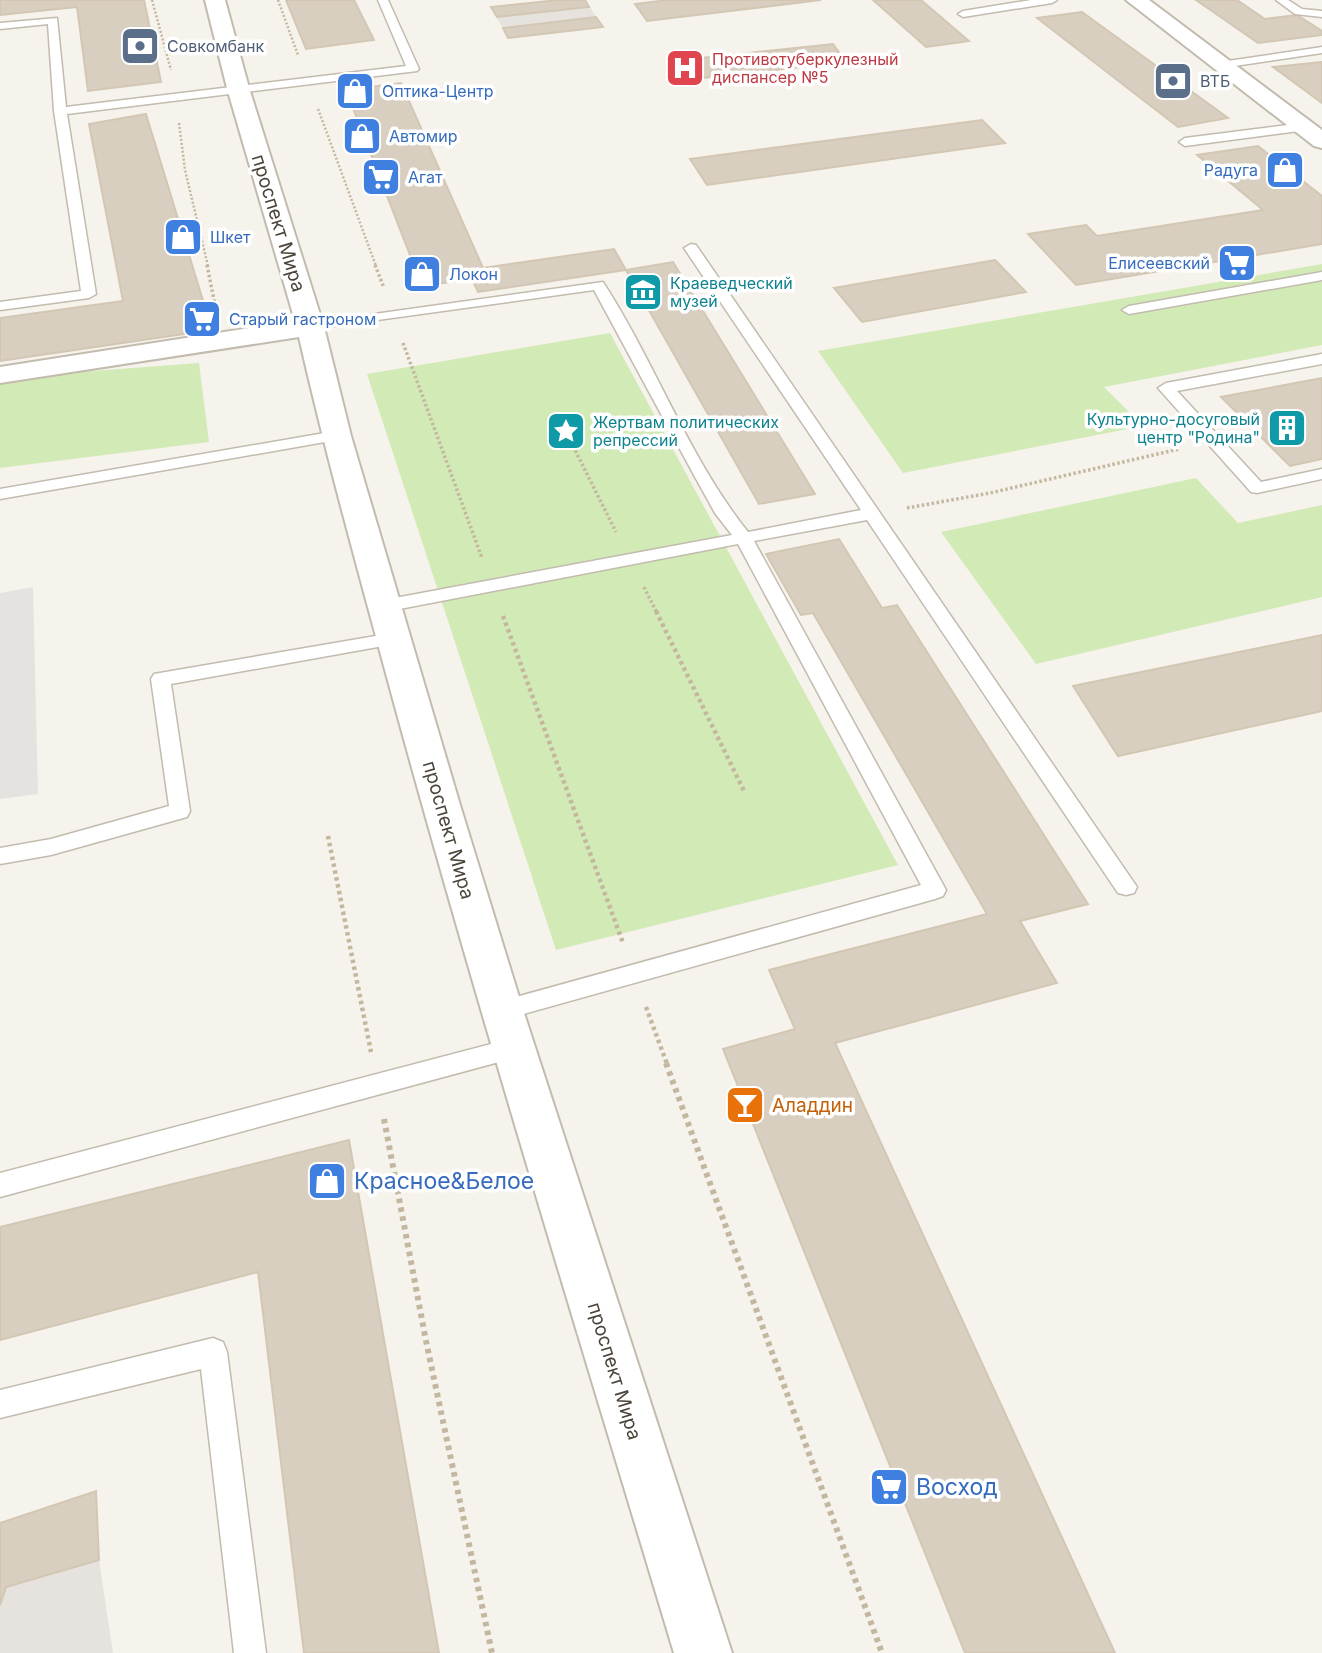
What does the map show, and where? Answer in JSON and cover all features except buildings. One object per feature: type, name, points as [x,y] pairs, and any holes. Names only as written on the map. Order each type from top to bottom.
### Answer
[{"type":"street","name":"проспект Мира","points":[[215,0],[238,88],[310,327],[336,436],[389,623],[502,1010],[703,1653]]},
{"type":"street","points":[[1136,0],[1322,141]]},
{"type":"street","points":[[0,375],[310,327]]},
{"type":"lane","points":[[60,111],[413,69],[383,0]]},
{"type":"lane","points":[[990,0],[1002,7]]},
{"type":"lane","points":[[963,14],[1052,0]]},
{"type":"lane","points":[[1281,0],[1299,12],[1322,14]]},
{"type":"lane","points":[[0,26],[53,20],[60,111],[89,293],[0,306]]},
{"type":"lane","points":[[1220,65],[1322,50]]},
{"type":"lane","points":[[1185,142],[1303,127]]},
{"type":"lane","points":[[691,248],[1126,887]]},
{"type":"lane","points":[[1129,310],[1322,276]]},
{"type":"lane","points":[[310,327],[598,285],[703,477],[724,513],[743,537],[935,890],[502,1010]]},
{"type":"lane","points":[[1322,359],[1166,388],[1257,488],[1322,474]]},
{"type":"lane","points":[[0,494],[336,436]]},
{"type":"lane","points":[[0,856],[51,847],[180,811],[161,679],[389,623],[492,585],[870,514]]},
{"type":"lane","points":[[0,1185],[514,1048]]},
{"type":"lane","points":[[0,1404],[213,1352],[250,1653]]},
{"type":"path","points":[[152,0],[177,96],[181,158],[210,269],[220,341]]},
{"type":"path","points":[[278,0],[882,1653]]},
{"type":"path","points":[[935,503],[1214,441]]},
{"type":"path","points":[[573,446],[745,793]]},
{"type":"path","points":[[328,836],[426,1341],[492,1653]]},
{"type":"shaded area","points":[[585,0],[603,27],[508,38],[491,7]]},
{"type":"shaded area","points":[[33,587],[38,794],[0,799],[0,593]]},
{"type":"shaded area","points":[[96,1491],[99,1560],[113,1653],[0,1653],[0,1523]]},
{"type":"green space","points":[[1322,264],[1322,345],[1104,387],[1143,426],[903,473],[818,351]]},
{"type":"green space","points":[[610,333],[898,865],[556,950],[367,374]]},
{"type":"green space","points":[[199,363],[209,442],[0,468],[0,378]]},
{"type":"green space","points":[[1196,478],[1238,523],[1322,505],[1322,597],[1036,664],[941,532]]},
{"type":"place","name":"Совкомбанк","points":[[140,46]]},
{"type":"place","name":"Противотуберкулезный диспансер №5","points":[[685,68]]},
{"type":"place","name":"ВТБ","points":[[1173,81]]},
{"type":"place","name":"Оптика-Центр","points":[[355,91]]},
{"type":"place","name":"Автомир","points":[[362,136]]},
{"type":"place","name":"Радуга","points":[[1285,170]]},
{"type":"place","name":"Агат","points":[[381,177]]},
{"type":"place","name":"Шкет","points":[[183,237]]},
{"type":"place","name":"Елисеевский","points":[[1237,263]]},
{"type":"place","name":"Локон","points":[[422,274]]},
{"type":"place","name":"Краеведческий музей","points":[[643,292]]},
{"type":"place","name":"Старый гастроном","points":[[202,319]]},
{"type":"place","name":"Культурно-досуговый центр \"Родина\"","points":[[1287,428]]},
{"type":"place","name":"Жертвам политических репрессий","points":[[566,431]]},
{"type":"place","name":"Аладдин","points":[[745,1105]]},
{"type":"place","name":"Красное&Белое","points":[[327,1181]]},
{"type":"place","name":"Восход","points":[[889,1487]]}]
